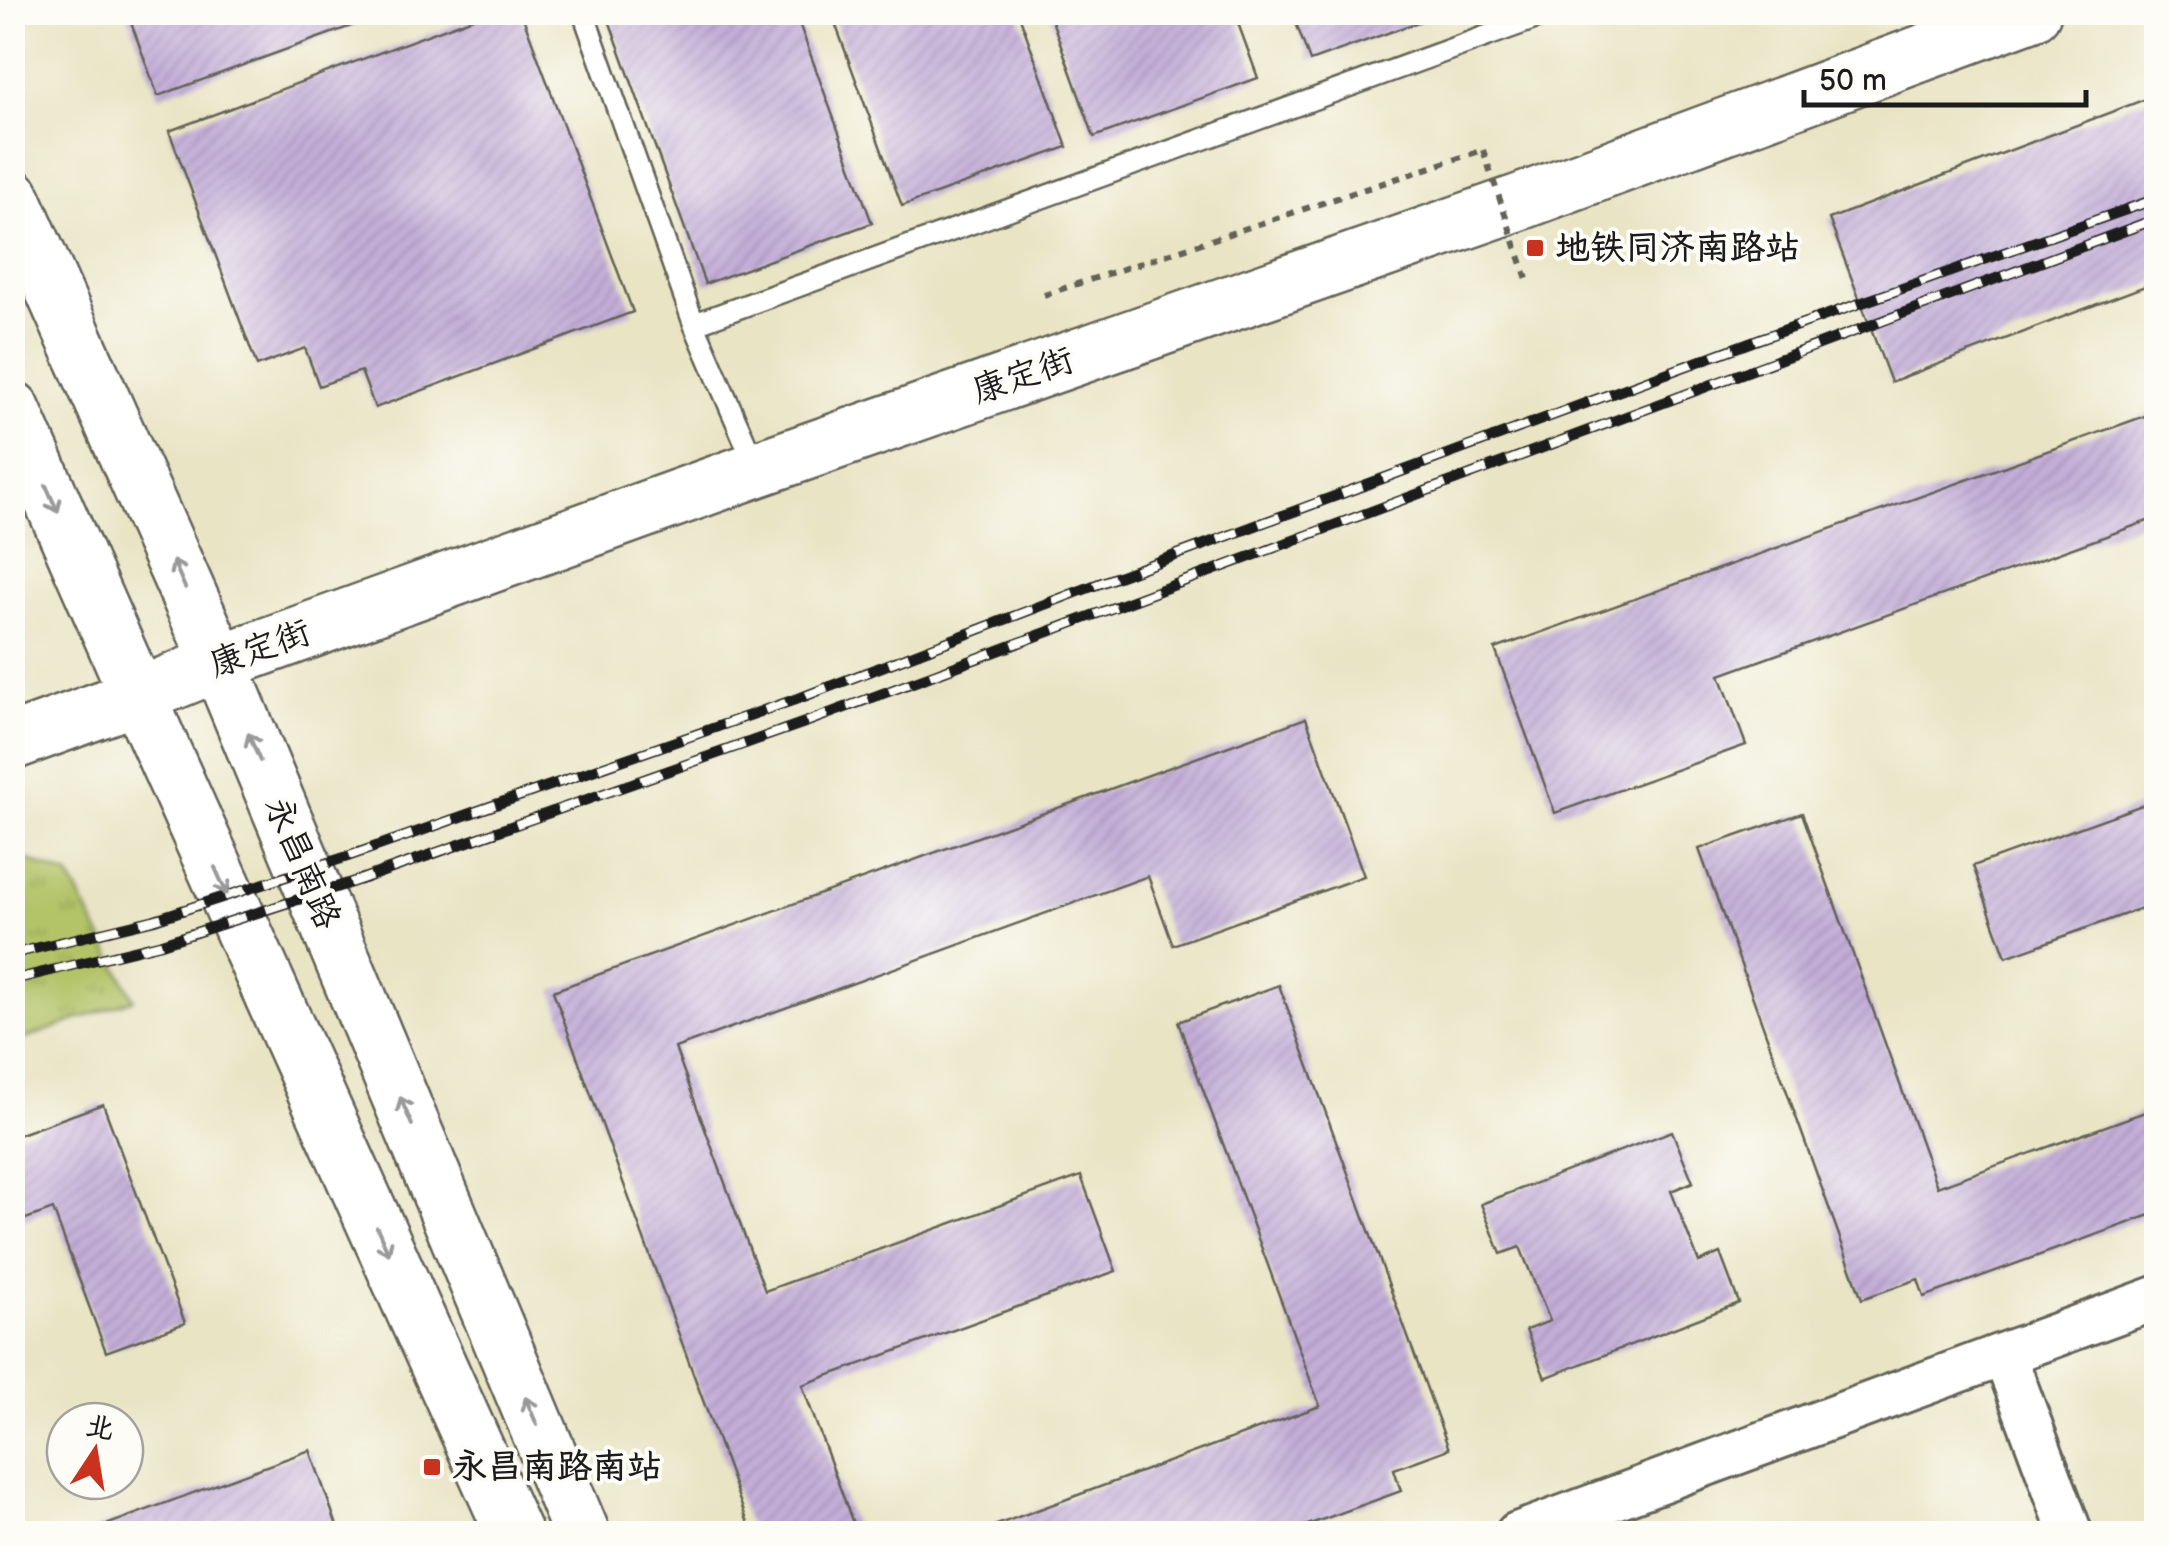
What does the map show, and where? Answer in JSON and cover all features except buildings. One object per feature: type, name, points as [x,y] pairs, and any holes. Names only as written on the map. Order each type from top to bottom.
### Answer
[{"type":"street","name":"康定街","points":[[12,742],[757,469],[1505,208],[2033,12]]},
{"type":"street","name":"永昌南路","points":[[12,197],[219,663],[582,1534]]},
{"type":"street","points":[[12,409],[514,1534]]},
{"type":"street","points":[[1517,1534],[2156,1298]]},
{"type":"street","points":[[2004,1354],[2071,1534]]},
{"type":"lane","points":[[582,12],[694,324],[757,469]]},
{"type":"lane","points":[[694,324],[1554,12]]},
{"type":"path","points":[[1044,296],[1483,150],[1528,282]]},
{"type":"green space","points":[[13,854],[69,876],[134,999],[13,1043]]},
{"type":"railway","points":[[12,954],[153,920],[349,856],[805,696],[1759,339],[2156,199]]},
{"type":"railway","points":[[12,980],[160,944],[362,879],[809,721],[2156,219]]},
{"type":"place","name":"地铁同济南路站","points":[[1535,248]]},
{"type":"place","name":"永昌南路南站","points":[[432,1467]]}]
